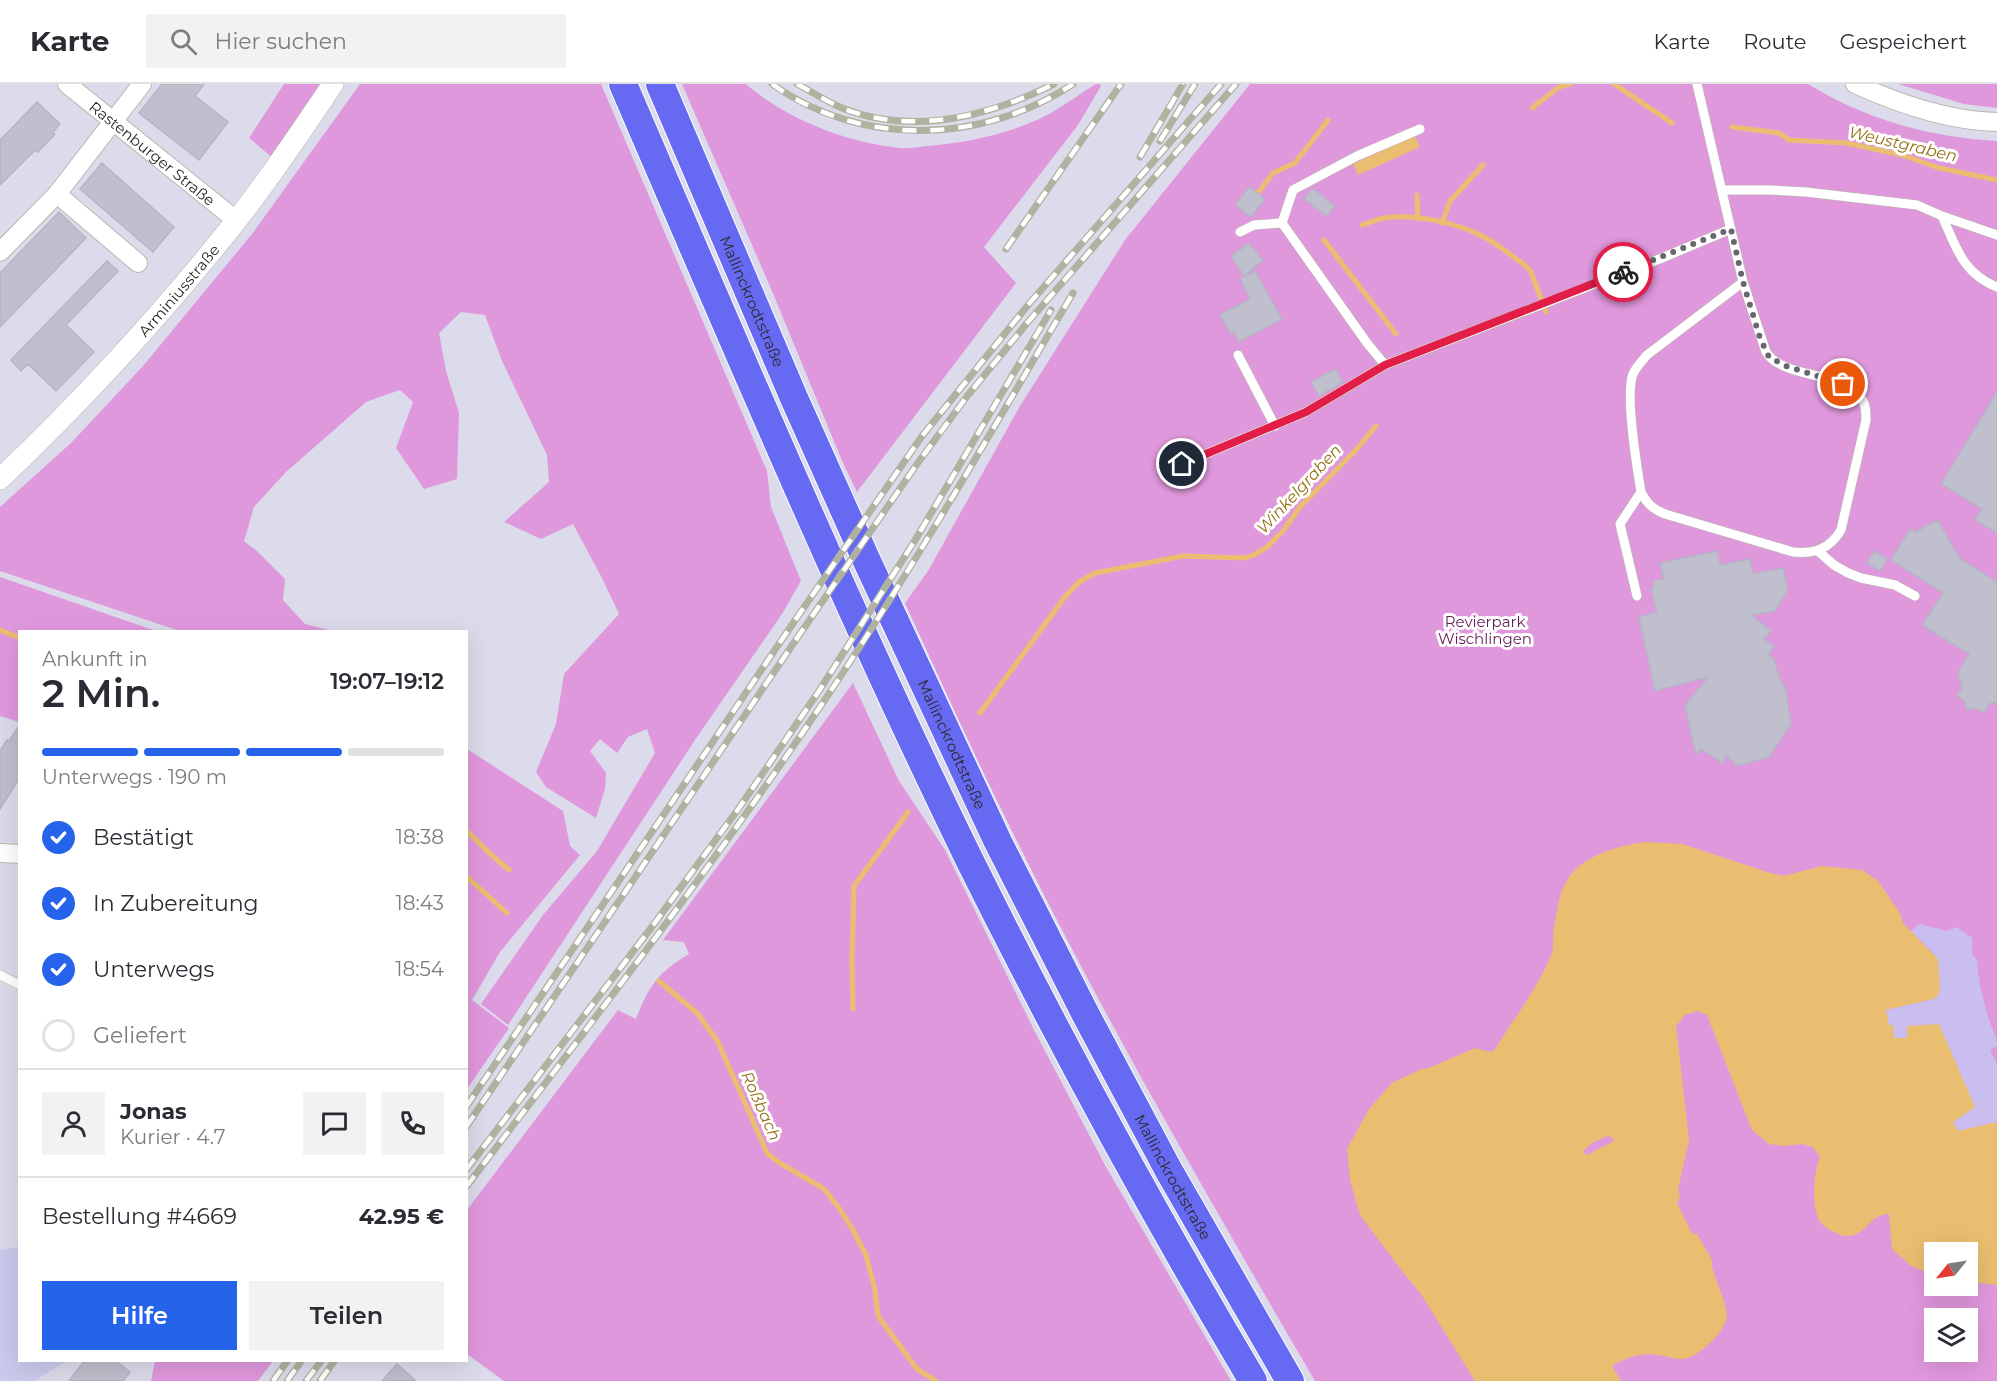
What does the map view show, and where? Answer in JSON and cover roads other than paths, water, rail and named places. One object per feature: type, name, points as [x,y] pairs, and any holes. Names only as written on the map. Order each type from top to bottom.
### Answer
[{"type":"highway","points":[[623,84],[786,463],[909,732],[970,859],[1068,1053],[1134,1174],[1253,1381]]},
{"type":"highway","name":"Mallinckrodtstraße","points":[[660,84],[794,398],[998,842],[1169,1171],[1290,1381]]},
{"type":"street","name":"Rastenburger Straße","points":[[67,84],[237,221]]},
{"type":"street","points":[[0,252],[57,195],[142,84]]},
{"type":"street","name":"Arminiusstraße","points":[[0,479],[80,399],[172,298],[237,221],[333,84]]},
{"type":"street","points":[[1855,84],[1908,105],[1957,118],[1997,122]]},
{"type":"street","points":[[57,195],[138,263]]},
{"type":"street","points":[[0,853],[18,854]]},
{"type":"lane","points":[[1697,84],[1743,282],[1760,338],[1769,357],[1786,366],[1843,384],[1861,397],[1866,410],[1866,420],[1841,530],[1831,543],[1818,551],[1793,552],[1665,514],[1646,503],[1641,492],[1632,417],[1630,390],[1632,375],[1647,355],[1743,282]]},
{"type":"lane","points":[[1282,223],[1293,190],[1357,156],[1420,129]]},
{"type":"lane","points":[[1723,190],[1772,190],[1855,196],[1917,204],[1942,216],[1997,235]]},
{"type":"lane","points":[[1942,216],[1970,271],[1982,281],[1997,287]]},
{"type":"lane","points":[[1240,232],[1254,225],[1282,223]]},
{"type":"lane","points":[[1282,223],[1385,365]]},
{"type":"lane","points":[[1182,464],[1306,412],[1385,365],[1731,229]]},
{"type":"lane","points":[[1238,355],[1275,426]]},
{"type":"lane","points":[[1637,596],[1620,524],[1641,492]]},
{"type":"lane","points":[[1818,551],[1833,565],[1848,573],[1895,585],[1915,596]]},
{"type":"lane","points":[[0,975],[18,984]]},
{"type":"waterway","name":"Weustgraben","points":[[1532,108],[1559,87],[1570,84]]},
{"type":"waterway","name":"Weustgraben","points":[[1614,84],[1672,123]]},
{"type":"waterway","points":[[1257,194],[1273,173],[1295,163],[1328,120]]},
{"type":"waterway","name":"Weustgraben","points":[[1732,127],[1779,133],[1789,140],[1846,143],[1902,155],[1939,168],[1997,180]]},
{"type":"waterway","points":[[1442,223],[1450,201],[1483,165]]},
{"type":"waterway","points":[[1417,195],[1418,219]]},
{"type":"waterway","points":[[1362,225],[1384,218],[1422,218],[1461,227],[1484,237],[1526,266],[1531,272],[1546,312]]},
{"type":"waterway","name":"Winkelgraben","points":[[1324,240],[1396,334]]},
{"type":"waterway","name":"Winkelgraben","points":[[980,713],[1064,598],[1079,582],[1095,573],[1183,556],[1244,558],[1254,555],[1267,547],[1283,531],[1300,507],[1376,426]]},
{"type":"waterway","name":"Roßbach","points":[[0,630],[18,637]]},
{"type":"waterway","name":"Winkelgraben","points":[[853,1009],[854,886],[908,812]]},
{"type":"waterway","points":[[468,832],[509,870]]},
{"type":"waterway","name":"Roßbach","points":[[468,878],[507,913]]},
{"type":"waterway","name":"Roßbach","points":[[659,981],[698,1014],[718,1042],[767,1153],[824,1189],[839,1208],[866,1255],[875,1290],[878,1316],[917,1369],[936,1381]]},
{"type":"railway","points":[[772,84],[807,105],[844,119],[883,128],[922,130],[962,127],[1000,118],[1038,104],[1073,84]]},
{"type":"railway","points":[[797,84],[842,108],[896,121],[923,121],[977,113],[1054,84]]},
{"type":"railway","points":[[1006,249],[1121,84]]},
{"type":"railway","points":[[1140,157],[1183,84]]},
{"type":"railway","points":[[1160,141],[1195,84]]},
{"type":"railway","points":[[468,1104],[922,436],[1028,305],[1221,84]]},
{"type":"railway","points":[[468,1124],[917,464],[968,395],[1028,322],[1236,84]]},
{"type":"railway","points":[[468,1184],[694,886],[824,701],[921,550],[1073,293]]},
{"type":"railway","points":[[468,1167],[651,928],[739,808],[819,691],[914,542],[1051,310]]},
{"type":"railway","points":[[273,1381],[287,1362]]},
{"type":"railway","points":[[287,1381],[301,1362]]},
{"type":"railway","points":[[306,1381],[320,1362]]},
{"type":"railway","points":[[320,1381],[334,1362]]},
{"type":"park label","name":"Revierpark Wischlingen","points":[[1485,630]]}]
